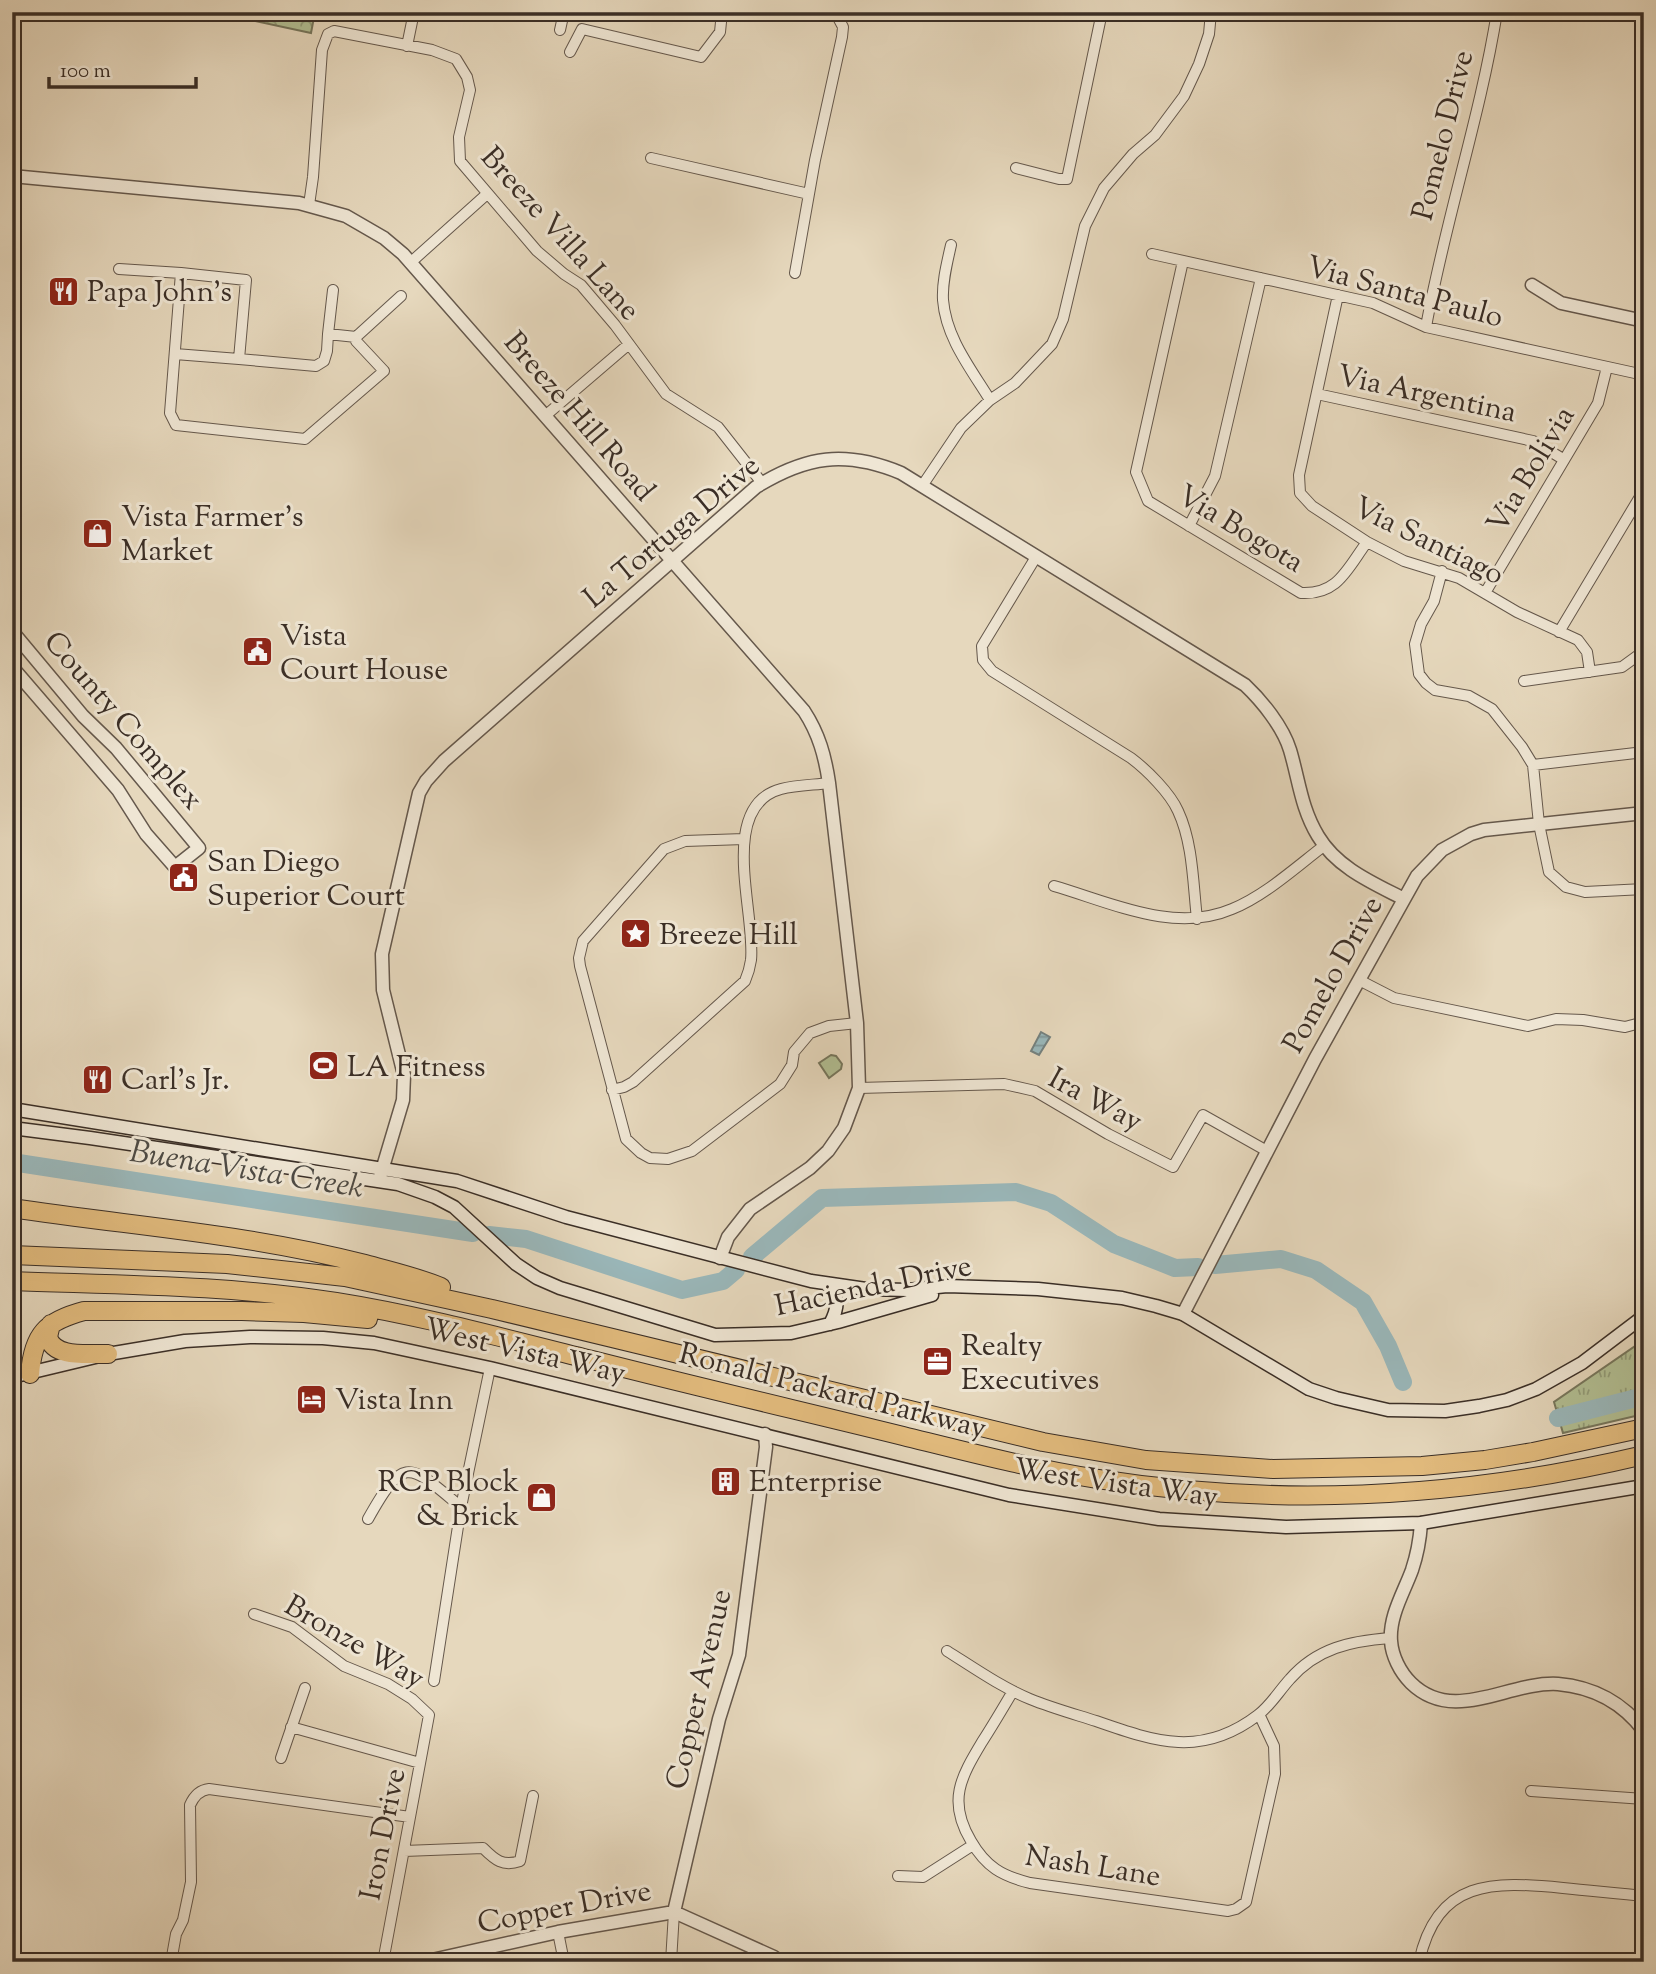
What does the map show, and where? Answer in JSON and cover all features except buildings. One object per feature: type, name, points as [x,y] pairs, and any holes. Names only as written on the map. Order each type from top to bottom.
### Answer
[{"type":"highway","points":[[12,1209],[238,1238],[342,1258],[437,1285],[492,1309]]},
{"type":"highway","name":"Ronald Packard Parkway","points":[[12,1255],[288,1269],[395,1287],[1043,1442],[1146,1460],[1273,1469],[1401,1467],[1485,1460],[1644,1429]]},
{"type":"highway","name":"Ronald Packard Parkway","points":[[12,1281],[202,1289],[339,1303],[449,1325],[1034,1468],[1159,1488],[1245,1494],[1394,1494],[1462,1489],[1528,1479],[1644,1455]]},
{"type":"highway","points":[[21,1376],[41,1333],[62,1317],[84,1311],[304,1313],[449,1325]]},
{"type":"highway","points":[[51,1324],[48,1337],[53,1348],[61,1352],[108,1354]]},
{"type":"street","points":[[407,46],[414,12]]},
{"type":"street","points":[[560,30],[564,12]]},
{"type":"street","points":[[570,52],[582,29],[701,57],[720,32],[722,12]]},
{"type":"street","points":[[795,272],[842,37],[843,27],[835,12]]},
{"type":"street","points":[[1017,168],[1067,179],[1102,12]]},
{"type":"street","points":[[922,486],[961,428],[990,400],[1015,383],[1038,362],[1052,344],[1063,319],[1085,226],[1104,188],[1155,135],[1184,96],[1209,34],[1211,12]]},
{"type":"street","name":"Pomelo Drive","points":[[1426,325],[1497,12]]},
{"type":"street","name":"Breeze Villa Lane","points":[[309,205],[321,50],[328,34],[334,31],[456,58],[467,77],[470,90],[459,137],[459,159],[537,251],[581,285],[667,394],[718,427],[762,483]]},
{"type":"street","points":[[651,158],[809,194]]},
{"type":"street","name":"Breeze Hill Road","points":[[12,176],[299,202],[346,216],[384,238],[410,263],[804,711],[818,737],[829,783],[857,1023],[859,1088],[844,1128],[828,1151],[801,1174],[750,1209],[728,1237],[720,1258]]},
{"type":"street","points":[[410,263],[487,194]]},
{"type":"street","points":[[951,246],[943,300],[947,320],[960,351],[990,400]]},
{"type":"street","name":"Via Santa Paulo","points":[[1152,254],[1373,303],[1426,325],[1644,374]]},
{"type":"street","name":"Via Bogota","points":[[1183,261],[1136,472],[1148,501],[1301,593],[1330,589],[1367,542]]},
{"type":"street","points":[[119,269],[246,280],[239,359]]},
{"type":"street","points":[[181,274],[170,413],[176,425],[305,439],[384,371],[356,341],[356,337]]},
{"type":"street","points":[[1189,526],[1215,476],[1261,278]]},
{"type":"street","points":[[1532,285],[1560,303],[1644,321]]},
{"type":"street","points":[[175,354],[316,366],[324,361],[333,290]]},
{"type":"street","name":"Via Santiago","points":[[1338,295],[1299,475],[1300,493],[1312,506],[1367,542],[1404,561],[1442,571],[1517,612],[1578,640],[1587,652],[1590,673]]},
{"type":"street","points":[[328,334],[356,337],[401,296]]},
{"type":"street","points":[[545,416],[629,344]]},
{"type":"street","name":"Via Bolivia","points":[[1485,593],[1598,403],[1607,367]]},
{"type":"street","name":"Via Argentina","points":[[1317,394],[1533,441],[1563,459]]},
{"type":"street","name":"La Tortuga Drive","points":[[380,1176],[403,1100],[404,1075],[383,990],[382,954],[419,793],[426,781],[444,761],[762,483],[801,463],[847,458],[879,464],[901,473],[1245,685],[1263,702],[1290,748],[1300,796],[1319,838],[1340,862],[1356,874],[1404,899]]},
{"type":"street","points":[[1559,632],[1644,490]]},
{"type":"street","points":[[1036,556],[982,646],[983,660],[992,671],[1147,770],[1178,810],[1188,845],[1197,919]]},
{"type":"street","points":[[1442,571],[1434,601],[1420,624],[1415,644],[1419,674],[1435,690],[1469,696],[1492,709],[1522,747],[1533,765],[1539,824],[1549,872],[1566,887],[1585,892],[1644,889]]},
{"type":"street","name":"County Complex","points":[[12,631],[83,716],[116,748],[199,848],[175,867],[146,834],[118,790],[12,667]]},
{"type":"street","points":[[1524,681],[1622,667],[1644,651]]},
{"type":"street","points":[[1533,765],[1644,752]]},
{"type":"street","points":[[612,1090],[633,1082],[745,981],[751,959],[744,839],[749,816],[755,804],[780,789],[829,783]]},
{"type":"street","name":"Pomelo Drive","points":[[1183,1314],[1267,1151],[1417,876],[1442,850],[1484,830],[1644,813]]},
{"type":"street","points":[[744,839],[685,841],[664,849],[583,941],[580,967],[626,1139],[650,1158],[668,1159],[692,1151],[780,1084],[792,1065],[794,1052],[810,1033],[829,1026],[857,1023]]},
{"type":"street","points":[[1054,886],[1155,915],[1197,919],[1231,910],[1255,897],[1325,845]]},
{"type":"street","points":[[1359,980],[1394,998],[1528,1026],[1556,1019],[1583,1020],[1625,1027],[1644,1022]]},
{"type":"street","name":"Ira Way","points":[[859,1088],[1004,1084],[1016,1086],[1035,1091],[1108,1134],[1173,1167],[1203,1115],[1267,1151]]},
{"type":"street","name":"Hacienda Drive","points":[[12,1109],[380,1176],[454,1207],[516,1264],[537,1278],[560,1288],[715,1335],[791,1333],[920,1297],[991,1287]]},
{"type":"street","name":"Hacienda Drive","points":[[12,1128],[380,1176],[457,1181],[566,1217],[825,1283],[866,1289],[1038,1289],[1122,1298],[1183,1314],[1309,1389],[1371,1407],[1445,1411],[1507,1399],[1536,1389],[1582,1363],[1644,1316]]},
{"type":"street","points":[[825,1283],[837,1299],[835,1315],[830,1324]]},
{"type":"street","name":"West Vista Way","points":[[21,1376],[108,1354],[185,1341],[250,1337],[323,1338],[374,1343],[490,1368],[1009,1495],[1159,1519],[1286,1527],[1421,1523],[1644,1486]]},
{"type":"street","points":[[434,1681],[461,1507],[490,1368]]},
{"type":"street","name":"Copper Avenue","points":[[674,1912],[719,1719],[738,1654],[766,1447],[765,1434]]},
{"type":"street","points":[[368,1519],[386,1488],[407,1471],[421,1475],[461,1507]]},
{"type":"street","points":[[1421,1523],[1418,1548],[1394,1613],[1390,1638],[1393,1653],[1407,1679],[1430,1696],[1448,1702],[1467,1702],[1542,1685],[1572,1686],[1605,1696],[1630,1715],[1644,1731]]},
{"type":"street","name":"Bronze Way","points":[[254,1614],[292,1627],[344,1666],[388,1684],[412,1699],[429,1715]]},
{"type":"street","points":[[947,1651],[1032,1700],[1165,1742],[1204,1740],[1227,1733],[1259,1714],[1305,1663],[1321,1653],[1346,1643],[1390,1638]]},
{"type":"street","points":[[281,1758],[304,1688]]},
{"type":"street","points":[[898,1877],[923,1877],[973,1845],[962,1822],[958,1804],[959,1788],[964,1772],[1013,1691]]},
{"type":"street","name":"Nash Lane","points":[[973,1845],[1000,1873],[1015,1879],[1217,1909],[1236,1909],[1246,1902],[1276,1761],[1270,1734],[1259,1714]]},
{"type":"street","name":"Iron Drive","points":[[383,1962],[429,1715]]},
{"type":"street","points":[[291,1727],[420,1763]]},
{"type":"street","points":[[171,1962],[191,1882],[190,1805],[202,1790],[221,1790],[410,1817]]},
{"type":"street","points":[[1531,1791],[1644,1799]]},
{"type":"street","points":[[404,1851],[483,1848],[495,1860],[503,1863],[520,1861],[533,1796]]},
{"type":"street","points":[[1419,1962],[1422,1946],[1431,1926],[1444,1908],[1458,1897],[1491,1885],[1517,1883],[1644,1896]]},
{"type":"street","points":[[671,1962],[674,1912],[774,1957],[779,1962]]},
{"type":"street","name":"Copper Drive","points":[[427,1961],[558,1932],[674,1912]]},
{"type":"street","points":[[558,1932],[564,1962]]},
{"type":"green space","points":[[214,12],[315,12],[311,33]]},
{"type":"green space","points":[[831,1055],[836,1056],[842,1064],[841,1069],[829,1078],[819,1063]]},
{"type":"green space","points":[[1644,1340],[1644,1414],[1563,1433],[1554,1402]]},
{"type":"water","points":[[1041,1032],[1050,1037],[1039,1055],[1031,1051]]},
{"type":"waterway","name":"Buena Vista Creek","points":[[12,1162],[473,1233]]},
{"type":"waterway","name":"Buena Vista Creek","points":[[752,1257],[822,1198],[1016,1192],[1051,1203],[1114,1244],[1175,1268],[1198,1267]]},
{"type":"waterway","name":"Buena Vista Creek","points":[[489,1235],[526,1239],[682,1290],[723,1281],[736,1270]]},
{"type":"waterway","name":"Buena Vista Creek","points":[[1215,1265],[1281,1259],[1316,1270],[1363,1302],[1388,1346],[1403,1382]]},
{"type":"waterway","name":"Buena Vista Creek","points":[[1558,1418],[1644,1396]]},
{"type":"place","name":"Papa John's","points":[[64,291]]},
{"type":"place","name":"Vista Farmer's Market","points":[[98,533]]},
{"type":"place","name":"Vista Court House","points":[[257,652]]},
{"type":"place","name":"San Diego Superior Court","points":[[184,878]]},
{"type":"place","name":"Breeze Hill","points":[[636,934]]},
{"type":"place","name":"LA Fitness","points":[[324,1066]]},
{"type":"place","name":"Carl's Jr.","points":[[98,1079]]},
{"type":"place","name":"Realty Executives","points":[[938,1362]]},
{"type":"place","name":"Vista Inn","points":[[312,1399]]},
{"type":"place","name":"Enterprise","points":[[726,1481]]},
{"type":"place","name":"RCP Block & Brick","points":[[542,1498]]}]
